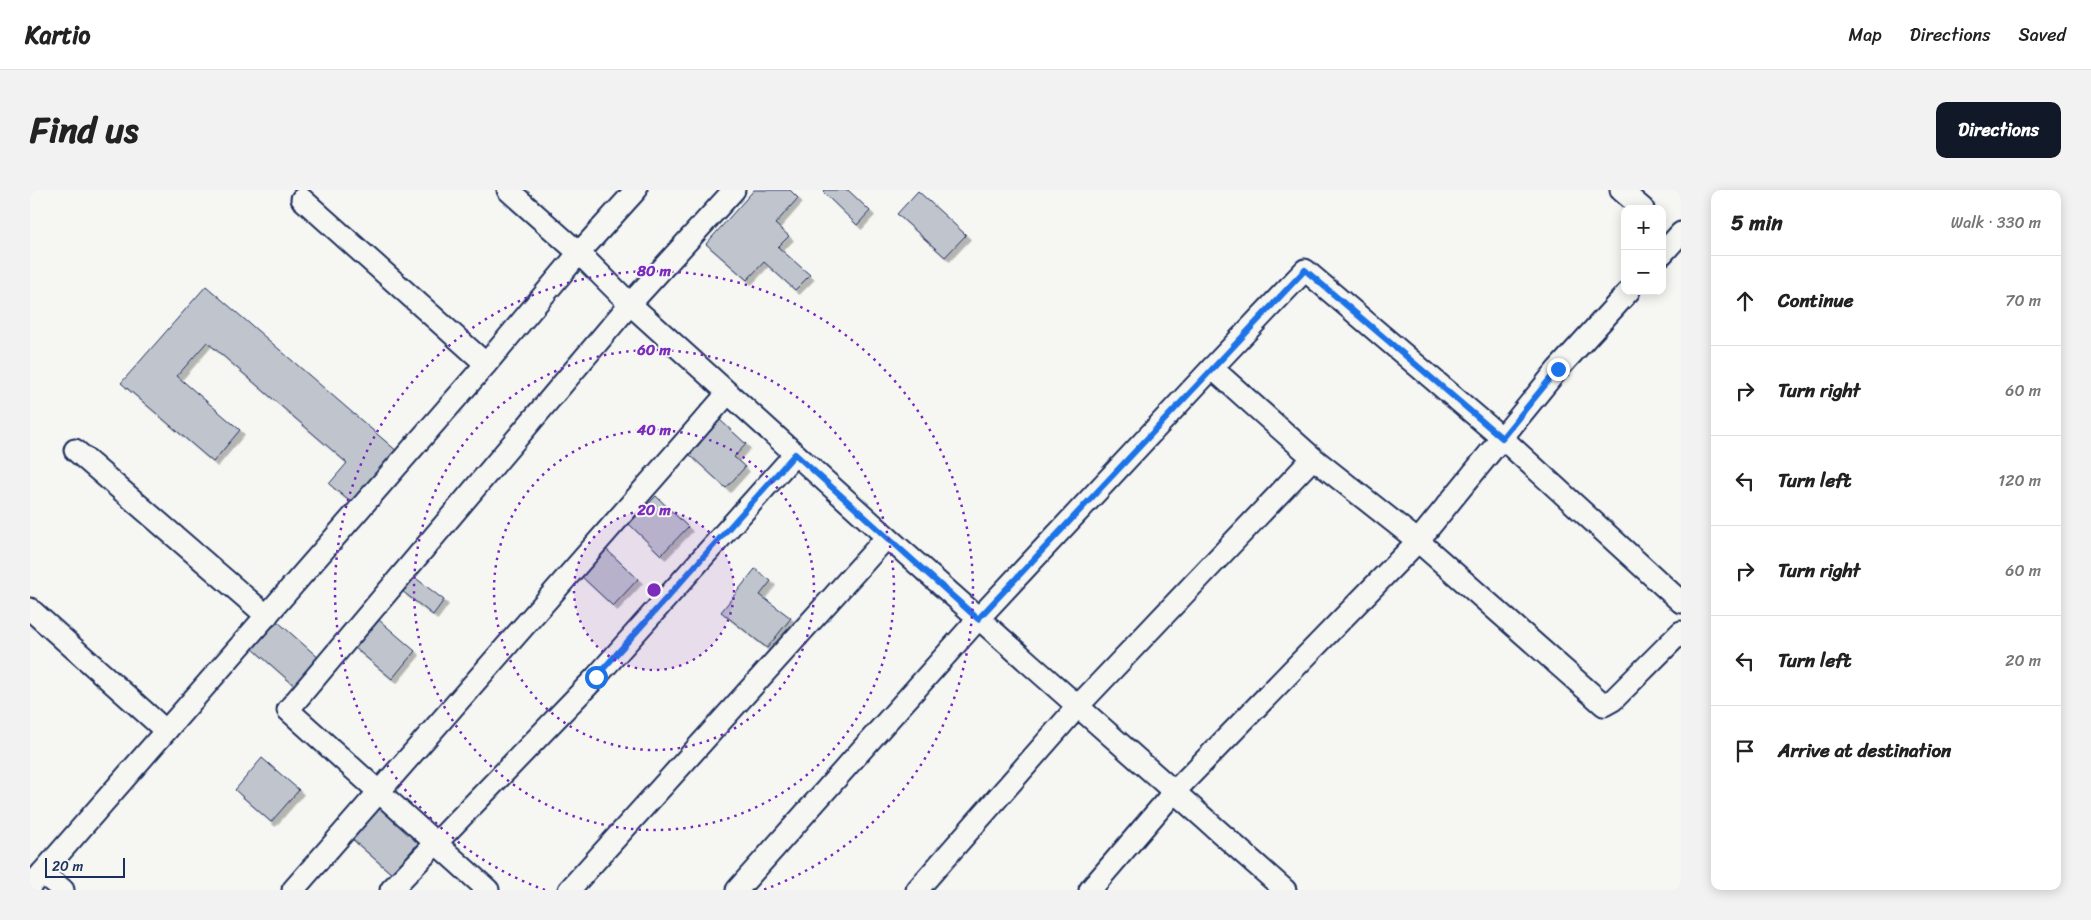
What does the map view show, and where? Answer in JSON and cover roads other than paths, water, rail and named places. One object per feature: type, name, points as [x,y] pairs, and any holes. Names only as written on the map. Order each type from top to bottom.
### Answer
[{"type":"street","points":[[508,190],[580,253],[630,304],[795,454],[1279,888]]},
{"type":"street","points":[[62,890],[36,880],[636,190]]},
{"type":"street","points":[[488,890],[288,710],[630,304],[734,190]]},
{"type":"street","points":[[1621,190],[1638,205]]},
{"type":"street","points":[[302,198],[486,364]]},
{"type":"street","points":[[1664,250],[1673,232]]},
{"type":"street","points":[[737,890],[978,619],[1305,270],[1502,438],[1681,602]]},
{"type":"street","points":[[1090,890],[1174,792],[1418,541],[1558,369],[1625,295]]},
{"type":"street","points":[[1212,368],[1312,458],[1418,541],[1604,706],[1613,700],[1681,632]]},
{"type":"street","points":[[293,890],[728,393]]},
{"type":"street","points":[[75,450],[267,616]]},
{"type":"street","points":[[391,890],[596,677],[795,454]]},
{"type":"street","points":[[917,890],[1078,706],[1312,458]]},
{"type":"street","points":[[569,890],[887,537]]},
{"type":"street","points":[[30,609],[166,731]]}]
